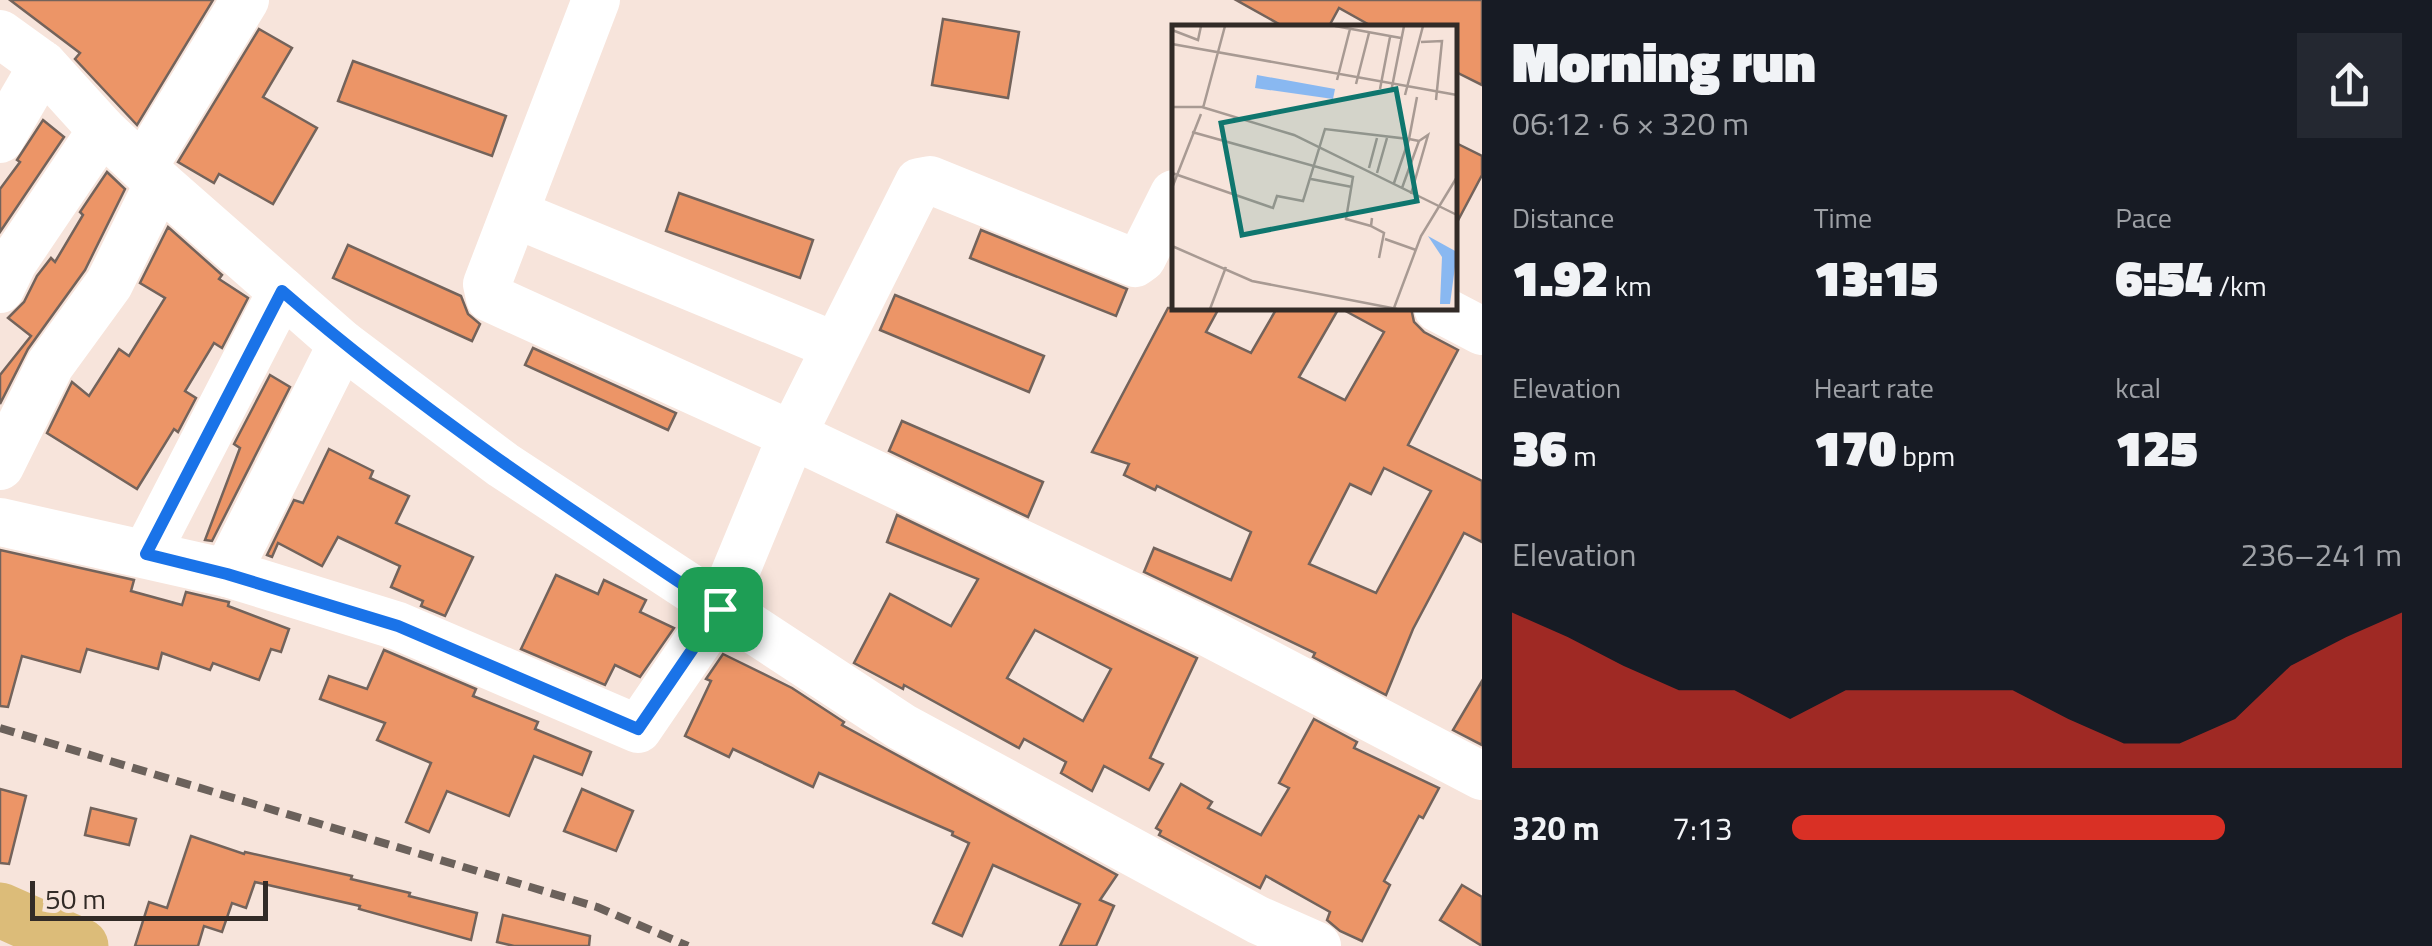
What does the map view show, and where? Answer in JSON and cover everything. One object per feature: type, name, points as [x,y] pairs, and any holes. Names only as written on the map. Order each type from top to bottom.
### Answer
[{"type":"street","points":[[0,466],[50,366],[109,284],[151,176],[202,66],[245,0]]},
{"type":"street","points":[[596,0],[487,284],[490,298],[792,435],[1209,633],[1482,776]]},
{"type":"street","points":[[0,34],[43,65],[102,130],[151,176],[342,344],[503,465],[902,727],[1258,920],[1317,946]]},
{"type":"street","points":[[0,139],[43,65]]},
{"type":"street","points":[[0,289],[13,262],[102,130]]},
{"type":"street","points":[[0,522],[227,574],[398,626],[638,729],[720,609],[792,435],[919,182],[930,180],[1135,262],[1142,258],[1172,198]]},
{"type":"street","points":[[514,214],[836,346]]},
{"type":"street","points":[[146,554],[282,291]]},
{"type":"street","points":[[1442,310],[1482,331]]},
{"type":"street","points":[[227,574],[342,344]]},
{"type":"building","points":[[10,0],[213,0],[137,125],[75,59],[80,53]]},
{"type":"building","points":[[1236,0],[1482,0],[1482,85],[1457,72],[1457,25],[1370,25],[1339,8],[1330,25],[1281,25]]},
{"type":"building","points":[[943,19],[1019,32],[1008,98],[932,85]]},
{"type":"building","points":[[259,29],[292,48],[263,97],[317,128],[273,204],[219,174],[214,183],[178,162]]},
{"type":"building","points":[[353,61],[506,116],[492,156],[338,101]]},
{"type":"building","points":[[43,120],[64,137],[0,232],[0,189]]},
{"type":"building","points":[[1457,144],[1482,156],[1482,175],[1457,222]]},
{"type":"building","points":[[107,172],[125,189],[85,270],[28,349],[0,404],[0,375],[31,336],[8,318],[24,302],[51,258],[55,262],[83,215],[80,212]]},
{"type":"building","points":[[679,193],[813,240],[800,278],[666,231]]},
{"type":"building","points":[[168,227],[222,275],[219,279],[248,298],[222,348],[214,343],[185,391],[196,398],[178,432],[174,429],[137,489],[47,433],[72,382],[89,396],[119,349],[129,356],[165,298],[140,283]]},
{"type":"building","points":[[981,230],[1127,289],[1116,316],[970,258]]},
{"type":"building","points":[[348,245],[461,296],[468,314],[480,324],[472,341],[333,278]]},
{"type":"building","points":[[895,295],[1044,356],[1029,392],[880,330]]},
{"type":"building","points":[[1168,308],[1218,310],[1206,332],[1251,353],[1276,310],[1338,310],[1299,377],[1345,400],[1384,332],[1344,310],[1411,310],[1414,322],[1424,332],[1458,350],[1408,445],[1482,481],[1482,542],[1464,533],[1413,629],[1386,695],[1313,657],[1315,653],[1144,572],[1154,548],[1231,580],[1251,532],[1157,486],[1155,490],[1124,475],[1129,464],[1092,452]],"holes":[[[1384,468],[1431,491],[1376,593],[1309,564],[1350,484],[1371,494]]]},
{"type":"building","points":[[533,348],[676,413],[668,430],[525,365]]},
{"type":"building","points":[[270,375],[290,387],[212,541],[205,540],[240,448],[234,444]]},
{"type":"building","points":[[902,421],[1043,482],[1028,517],[889,451]]},
{"type":"building","points":[[329,449],[373,471],[370,478],[409,496],[396,523],[473,557],[445,616],[391,587],[400,566],[338,537],[322,566],[278,543],[272,557],[267,555],[294,500],[303,503]]},
{"type":"building","points":[[897,515],[1197,658],[1150,758],[1163,764],[1149,790],[1104,766],[1092,791],[1061,773],[1066,762],[1024,739],[1019,748],[904,685],[903,689],[854,663],[890,594],[951,626],[978,579],[887,542]],"holes":[[[1035,630],[1111,669],[1083,721],[1007,678]]]},
{"type":"building","points":[[0,550],[134,580],[131,591],[182,605],[186,592],[229,602],[228,606],[289,629],[281,652],[271,649],[259,680],[213,663],[210,670],[162,653],[158,669],[87,649],[80,672],[22,656],[8,707],[0,706]]},
{"type":"building","points":[[556,575],[598,594],[604,580],[646,600],[640,612],[674,628],[640,677],[615,665],[605,685],[521,649]]},
{"type":"building","points":[[384,650],[476,689],[473,696],[538,722],[535,729],[591,752],[582,775],[534,756],[509,816],[447,791],[429,832],[406,822],[431,763],[377,740],[385,723],[320,699],[329,676],[367,689]]},
{"type":"building","points":[[723,654],[792,688],[844,722],[842,725],[1117,875],[1100,900],[1114,906],[1096,946],[1060,946],[1080,904],[993,865],[962,936],[933,923],[969,843],[952,835],[953,832],[819,773],[813,787],[733,749],[729,757],[685,736],[711,681],[706,679]]},
{"type":"building","points":[[1482,681],[1482,745],[1453,730]]},
{"type":"building","points":[[1314,719],[1357,742],[1354,748],[1439,788],[1384,881],[1390,885],[1362,941],[1327,920],[1330,912],[1266,876],[1260,888],[1159,835],[1161,831],[1156,828],[1181,784],[1212,802],[1208,808],[1261,835],[1289,788],[1279,783]]},
{"type":"building","points":[[0,789],[26,796],[9,864],[0,863]]},
{"type":"building","points":[[582,789],[633,811],[616,851],[564,831]]},
{"type":"building","points":[[91,808],[136,819],[129,845],[85,835]]},
{"type":"building","points":[[191,836],[244,854],[352,876],[351,879],[477,913],[471,940],[359,909],[360,906],[255,882],[246,908],[232,903],[222,932],[204,926],[198,946],[135,946],[149,902],[167,908]]},
{"type":"building","points":[[1462,885],[1482,897],[1482,946],[1440,920]]},
{"type":"building","points":[[503,915],[590,936],[589,946],[514,946],[497,942]]},
{"type":"railway","points":[[0,728],[597,907],[688,946]]},
{"type":"route","points":[[282,291],[342,344],[503,465],[720,609],[638,729],[398,626],[227,574],[146,554],[282,291]]}]
